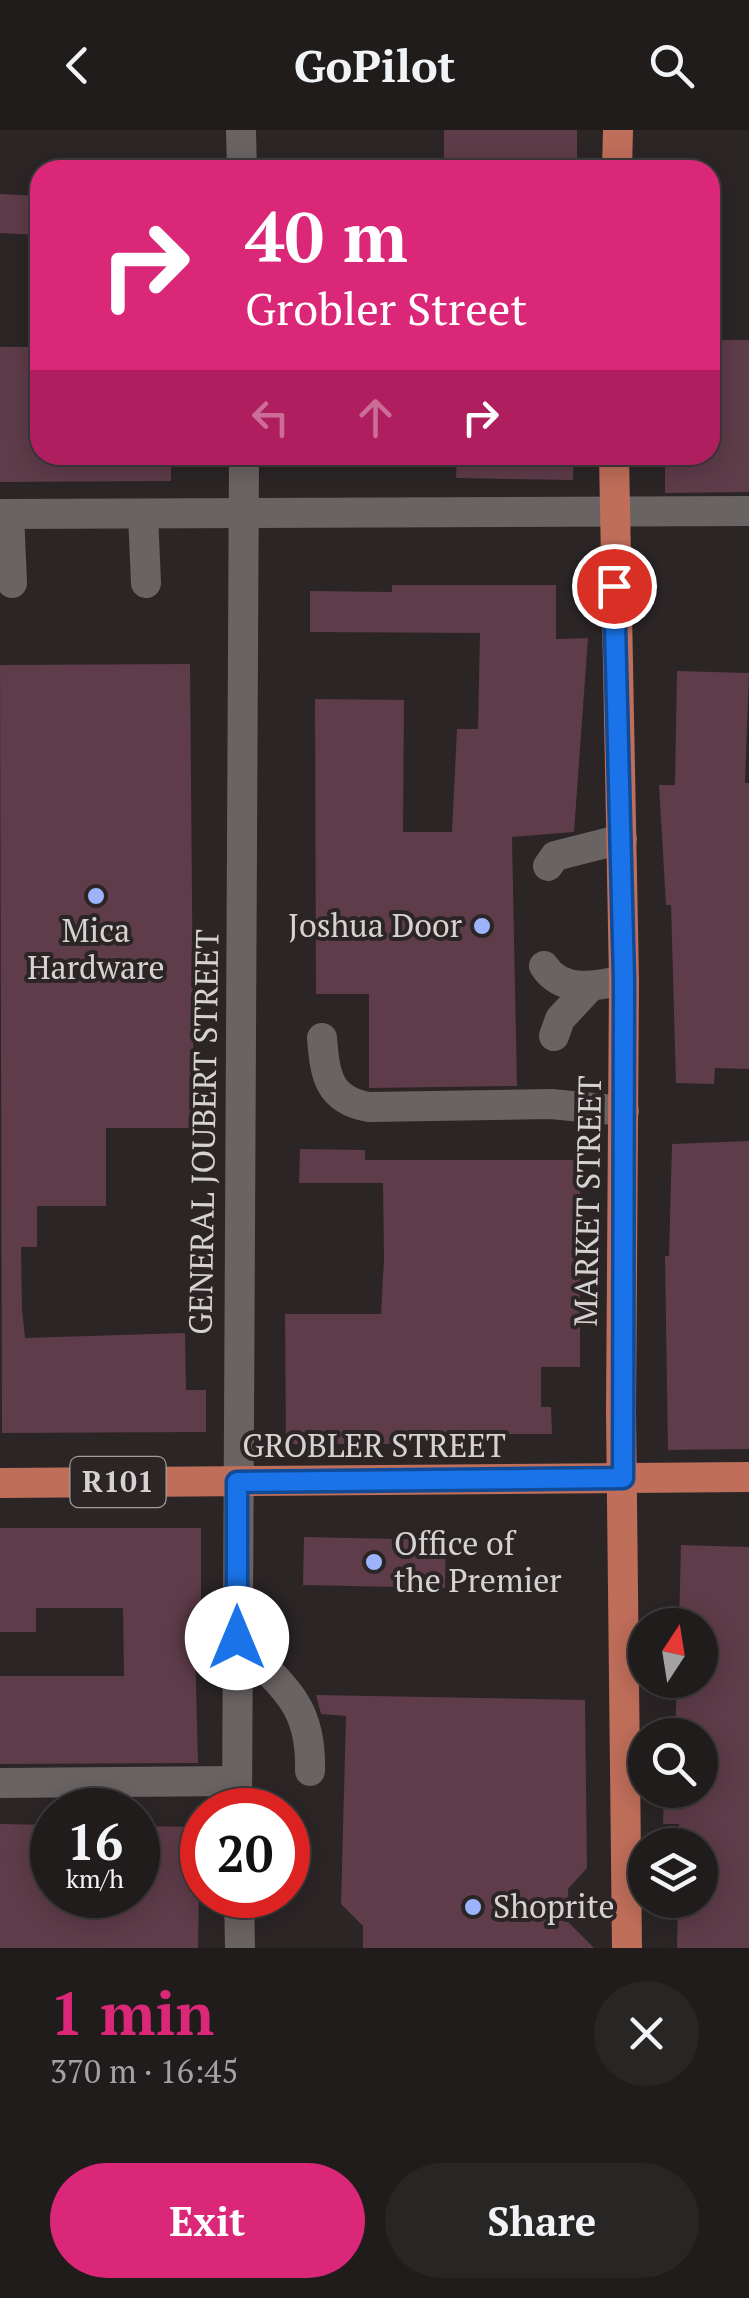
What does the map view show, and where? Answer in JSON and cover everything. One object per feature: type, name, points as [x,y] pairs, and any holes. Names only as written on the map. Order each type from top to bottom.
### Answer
[{"type":"main road","points":[[617,160],[618,130]]},
{"type":"main road","name":"MARKET STREET","points":[[614,465],[624,980],[627,1948]]},
{"type":"main road","name":"GROBLER STREET","points":[[0,1482],[749,1476]]},
{"type":"street","points":[[241,130],[242,160]]},
{"type":"street","name":"GENERAL JOUBERT STREET","points":[[237,1788],[244,465]]},
{"type":"street","points":[[12,583],[5,514],[749,511]]},
{"type":"street","points":[[143,514],[146,583]]},
{"type":"street","points":[[548,866],[555,856],[622,839]]},
{"type":"street","points":[[544,966],[561,981],[588,988],[624,980]]},
{"type":"street","points":[[554,1036],[560,1019],[588,988]]},
{"type":"street","points":[[322,1038],[325,1072],[338,1096],[349,1104],[552,1104],[624,1110]]},
{"type":"street","points":[[237,1638],[302,1709],[310,1728],[310,1772]]},
{"type":"street","points":[[0,1783],[180,1793]]},
{"type":"street","points":[[239,1918],[240,1948]]},
{"type":"building","points":[[444,130],[577,130],[577,160],[444,160]]},
{"type":"building","points":[[0,194],[30,196],[30,234],[0,233]]},
{"type":"building","points":[[720,340],[749,340],[749,492],[665,493],[665,465],[720,465]]},
{"type":"building","points":[[0,347],[30,347],[30,465],[171,465],[171,481],[0,482]]},
{"type":"building","points":[[457,465],[574,465],[573,480],[456,478]]},
{"type":"building","points":[[392,585],[556,585],[556,639],[588,638],[574,832],[512,837],[517,1086],[369,1088],[369,994],[316,994],[315,699],[404,700],[403,832],[452,832],[457,729],[478,729],[480,633],[310,632],[310,591],[392,592]]},
{"type":"building","name":"Mica Hardware","points":[[190,664],[194,1128],[106,1128],[106,1206],[37,1206],[37,1247],[21,1247],[22,1309],[25,1338],[185,1333],[186,1390],[206,1390],[206,1432],[2,1433],[0,665]]},
{"type":"building","points":[[677,671],[749,673],[745,783],[749,783],[749,1069],[715,1068],[714,1084],[676,1083],[671,905],[666,905],[659,785],[675,785]]},
{"type":"building","points":[[749,1141],[749,1449],[668,1450],[665,1256],[669,1256],[672,1144]]},
{"type":"building","points":[[300,1149],[365,1150],[365,1160],[580,1160],[580,1367],[541,1367],[541,1407],[551,1407],[552,1434],[433,1434],[433,1444],[286,1444],[285,1314],[381,1314],[384,1259],[383,1183],[299,1183]]},
{"type":"building","points":[[0,1528],[201,1528],[201,1607],[194,1607],[198,1763],[0,1764],[0,1676],[124,1676],[123,1608],[36,1608],[36,1632],[0,1632]]},
{"type":"building","name":"Office of the Premier","points":[[304,1537],[446,1540],[445,1588],[303,1585]]},
{"type":"building","points":[[681,1545],[749,1547],[749,1948],[677,1948],[678,1918],[718,1918],[718,1828],[663,1824],[663,1808],[718,1808],[718,1718],[676,1718],[676,1698],[718,1698],[718,1608],[679,1608]]},
{"type":"building","points":[[316,1695],[585,1700],[587,1868],[568,1889],[569,1923],[594,1948],[363,1948],[363,1926],[341,1904],[346,1716],[321,1714]]},
{"type":"building","points":[[0,1824],[30,1825],[30,1918],[160,1918],[160,1826],[180,1827],[180,1918],[198,1918],[198,1948],[0,1948]]},
{"type":"place","name":"Mica Hardware","points":[[96,896]]},
{"type":"place","name":"Joshua Door","points":[[482,926]]},
{"type":"place","name":"Office of the Premier","points":[[374,1562]]},
{"type":"place","name":"Shoprite","points":[[473,1907]]},
{"type":"route","points":[[237,1638],[237,1482],[623,1478],[624,980],[614,586]]}]
